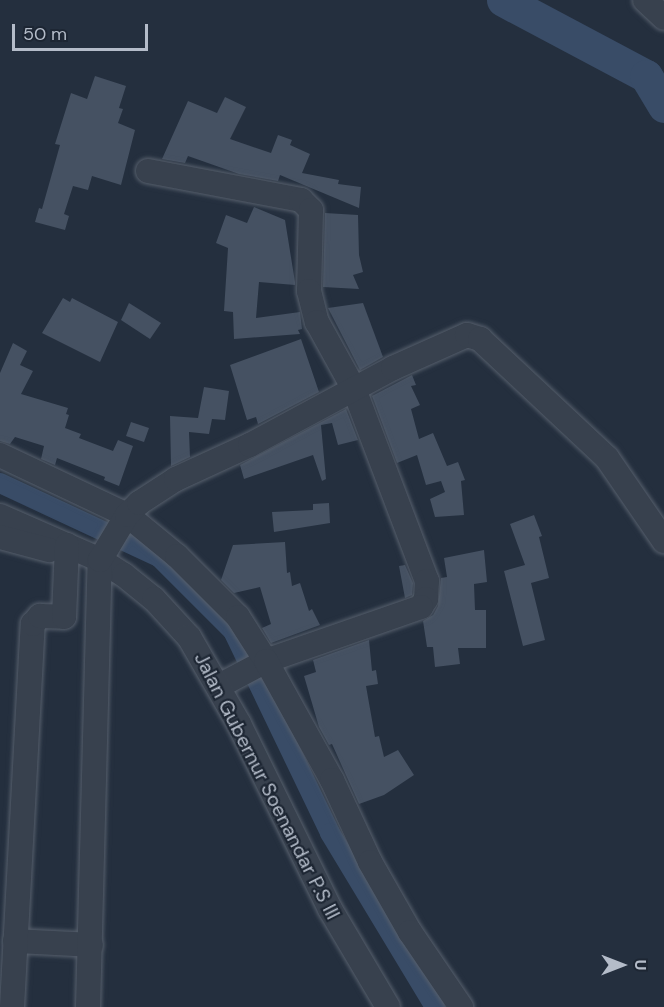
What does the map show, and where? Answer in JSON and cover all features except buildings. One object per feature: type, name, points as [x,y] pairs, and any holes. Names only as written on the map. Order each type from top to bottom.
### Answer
[{"type":"street","points":[[645,0],[664,18]]},
{"type":"street","points":[[148,171],[301,200],[307,204],[312,216],[309,291],[317,322],[354,389],[427,581],[426,599],[421,607],[261,664],[224,683]]},
{"type":"street","points":[[88,1007],[98,621],[102,555],[124,519],[139,503],[176,479],[250,445],[354,389],[467,335],[480,339],[607,458],[664,541]]},
{"type":"street","points":[[0,455],[124,519],[177,556],[238,617],[261,664],[332,780],[370,862],[410,932],[457,1006]]},
{"type":"street","name":"Jalan Gubernur Soenandar P.S III","points":[[0,516],[66,549],[102,555],[154,599],[189,637],[224,683],[330,909],[388,1007]]},
{"type":"street","points":[[0,537],[66,549],[64,618]]},
{"type":"street","points":[[12,1007],[33,624],[40,616],[98,621]]},
{"type":"street","points":[[15,941],[91,945]]},
{"type":"waterway","points":[[503,0],[646,76],[664,106]]},
{"type":"waterway","points":[[0,483],[159,557],[233,631],[330,833],[435,1007]]}]
